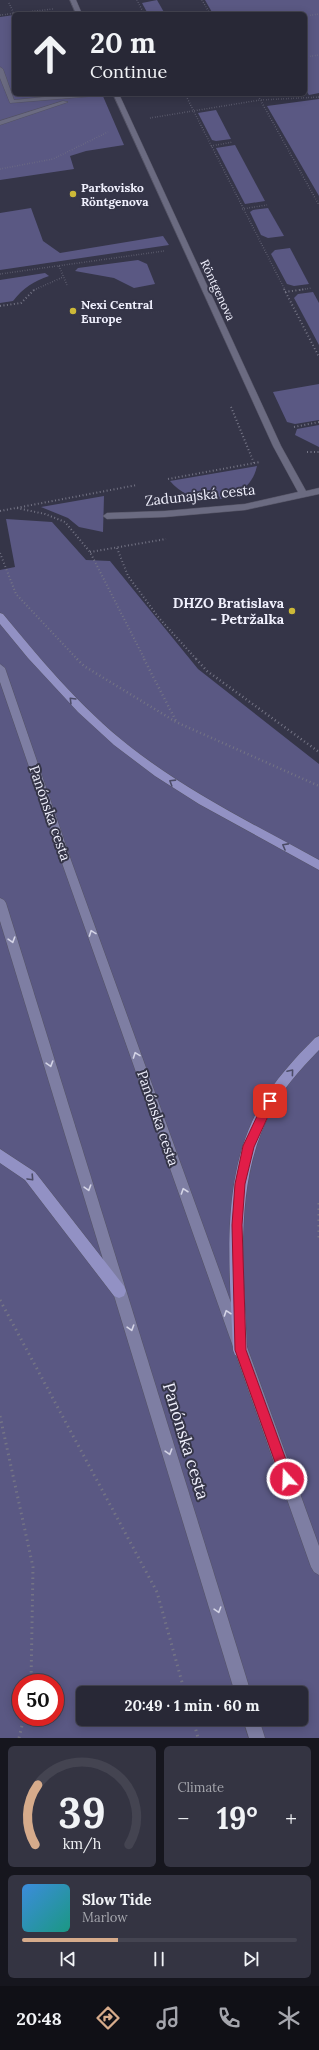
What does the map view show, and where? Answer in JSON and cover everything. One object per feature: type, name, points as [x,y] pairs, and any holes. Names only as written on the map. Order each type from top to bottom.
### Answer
[{"type":"main road","points":[[0,617],[37,664],[65,693],[100,727],[137,758],[206,803],[319,865]]},
{"type":"main road","name":"Panónska cesta","points":[[0,668],[67,863],[240,1350],[319,1566]]},
{"type":"main road","name":"Panónska cesta","points":[[0,903],[241,1686]]},
{"type":"main road","points":[[240,1350],[237,1225],[242,1171],[252,1137],[270,1101],[295,1067],[319,1042]]},
{"type":"main road","points":[[0,1155],[30,1176],[119,1291]]},
{"type":"main road","points":[[253,1726],[257,1738]]},
{"type":"street","points":[[74,3],[79,12]]},
{"type":"street","points":[[0,69],[12,102],[74,96]]},
{"type":"street","points":[[0,123],[60,103],[95,96]]},
{"type":"street","name":"Röntgenova","points":[[117,96],[278,446],[303,493]]},
{"type":"street","name":"Zadunajská cesta","points":[[107,516],[165,514],[245,507],[303,493],[319,491]]},
{"type":"path","points":[[137,0],[143,12]]},
{"type":"path","points":[[202,0],[209,12]]},
{"type":"path","points":[[9,3],[13,12]]},
{"type":"path","points":[[25,12],[74,3]]},
{"type":"path","points":[[0,15],[12,14]]},
{"type":"path","points":[[307,16],[319,14]]},
{"type":"path","points":[[307,57],[319,55]]},
{"type":"path","points":[[186,96],[319,356]]},
{"type":"path","points":[[258,96],[319,205]]},
{"type":"path","points":[[0,169],[53,159],[116,128],[131,126],[164,114],[260,100],[319,97]]},
{"type":"path","points":[[211,146],[233,142]]},
{"type":"path","points":[[242,208],[267,204]]},
{"type":"path","points":[[0,274],[186,248]]},
{"type":"path","points":[[59,266],[66,285]]},
{"type":"path","points":[[0,306],[21,303],[25,295],[42,284],[63,276]]},
{"type":"path","points":[[285,292],[311,288]]},
{"type":"path","points":[[168,480],[310,452],[319,452]]},
{"type":"path","points":[[0,511],[137,485]]},
{"type":"path","points":[[17,508],[46,514],[65,522],[90,552],[176,722]]},
{"type":"path","points":[[117,548],[128,576],[159,618],[207,671],[319,752]]},
{"type":"path","points":[[0,553],[16,594],[84,666],[176,722],[319,786]]},
{"type":"path","points":[[319,1203],[319,1241]]},
{"type":"path","points":[[0,1300],[157,1592],[184,1686]]},
{"type":"path","points":[[0,1416],[33,1567],[31,1674]]},
{"type":"path","points":[[19,1738],[22,1726]]},
{"type":"path","points":[[195,1726],[198,1738]]},
{"type":"shaded area","points":[[157,0],[164,12],[147,12],[142,3]]},
{"type":"shaded area","points":[[205,0],[319,0],[319,93],[309,95],[307,92],[307,12],[212,12]]},
{"type":"shaded area","points":[[12,15],[12,96],[103,96],[124,145],[86,151],[70,156],[74,169],[0,180],[0,17]]},
{"type":"shaded area","points":[[319,99],[319,196],[267,106]]},
{"type":"shaded area","points":[[216,110],[231,139],[216,141],[212,140],[198,113]]},
{"type":"shaded area","points":[[235,145],[265,201],[245,204],[216,148]]},
{"type":"shaded area","points":[[31,208],[43,241],[60,253],[163,236],[169,245],[0,270],[0,213]]},
{"type":"shaded area","points":[[268,208],[284,236],[268,238],[261,235],[250,212],[253,210]]},
{"type":"shaded area","points":[[290,248],[309,284],[294,286],[287,284],[271,254],[275,250]]},
{"type":"shaded area","points":[[138,260],[147,264],[155,284],[134,288],[114,278],[75,271],[78,268]]},
{"type":"shaded area","points":[[45,273],[49,276],[38,280],[29,286],[13,301],[0,303],[0,280]]},
{"type":"shaded area","points":[[313,292],[319,303],[319,345],[294,298],[298,294]]},
{"type":"shaded area","points":[[319,384],[319,420],[295,424],[287,422],[273,392]]},
{"type":"shaded area","points":[[319,425],[319,447],[295,435],[297,429]]},
{"type":"shaded area","points":[[257,466],[252,479],[243,489],[232,496],[219,499],[206,499],[192,496],[180,490],[170,481]]},
{"type":"shaded area","points":[[104,496],[103,532],[79,527],[68,518],[41,507]]},
{"type":"shaded area","points":[[6,519],[52,522],[86,560],[110,561],[198,669],[319,764],[319,1738],[0,1738],[0,570],[15,567]]},
{"type":"place","name":"Parkovisko Röntgenova","points":[[73,194]]},
{"type":"place","name":"Nexi Central Europe","points":[[73,311]]},
{"type":"place","name":"DHZO Bratislava - Petržalka","points":[[292,611]]},
{"type":"route","points":[[270,1101],[252,1137],[242,1171],[240,1184],[237,1225],[240,1350],[287,1479]]}]
